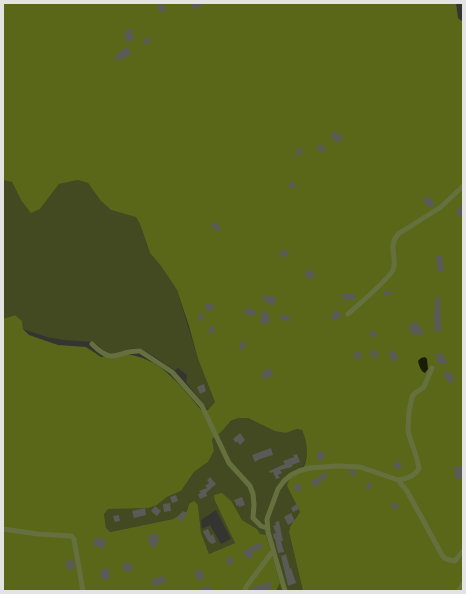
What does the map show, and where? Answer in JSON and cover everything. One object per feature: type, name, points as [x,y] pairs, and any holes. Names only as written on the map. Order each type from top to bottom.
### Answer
[{"type":"street","points":[[348,314],[393,270],[394,264],[392,248],[394,240],[398,234],[441,207],[463,186]]},
{"type":"street","points":[[92,344],[102,354],[107,356],[140,351],[172,372],[179,379],[202,406],[229,463],[250,486],[254,499],[253,518],[261,526],[267,528]]},
{"type":"street","points":[[285,591],[267,528],[269,512],[278,489],[291,475],[309,468],[337,466],[360,467],[398,480],[407,479],[413,476],[419,468],[408,432],[409,412],[412,397],[424,388],[432,368]]},
{"type":"street","points":[[398,480],[407,491],[442,555],[446,559],[455,562],[463,551]]},
{"type":"street","points":[[3,529],[38,534],[71,536],[74,539],[83,591]]},
{"type":"street","points":[[245,591],[246,587],[274,550]]},
{"type":"street","points":[[459,591],[463,584]]},
{"type":"green space","points":[[3,3],[456,3],[458,18],[463,22],[463,588],[460,591],[303,591],[289,532],[290,527],[300,512],[287,486],[291,477],[301,471],[305,466],[307,450],[304,434],[302,430],[297,429],[286,433],[275,431],[248,418],[238,418],[231,421],[212,439],[214,451],[208,462],[194,472],[181,491],[167,497],[157,505],[148,508],[108,509],[104,514],[106,528],[110,532],[173,519],[187,511],[189,504],[194,501],[198,505],[201,533],[209,554],[235,543],[215,501],[214,495],[222,493],[232,502],[242,520],[257,529],[260,534],[266,535],[280,583],[276,591],[3,591],[3,319],[15,315],[22,321],[23,329],[29,335],[58,345],[86,347],[101,357],[124,354],[142,358],[163,369],[180,385],[202,411],[208,410],[215,402],[198,359],[177,290],[161,266],[150,253],[136,217],[111,210],[101,201],[88,183],[78,180],[59,184],[40,209],[31,213],[21,200],[12,182],[3,180]]},
{"type":"green space","points":[[3,180],[12,182],[21,200],[40,209],[59,184],[78,180],[88,183],[101,201],[111,210],[136,216],[150,253],[161,266],[177,290],[198,359],[215,402],[208,410],[186,382],[187,375],[178,368],[175,370],[141,349],[134,348],[107,354],[94,342],[47,337],[23,329],[22,321],[15,315],[3,319]]},
{"type":"green space","points":[[238,418],[248,418],[286,433],[297,429],[302,430],[307,447],[307,454],[303,467],[287,486],[300,512],[290,527],[289,532],[303,591],[276,591],[280,583],[260,534],[257,529],[242,520],[232,502],[215,501],[235,543],[209,554],[201,533],[198,505],[189,504],[187,511],[173,519],[109,532],[106,528],[104,514],[108,509],[157,505],[167,497],[181,491],[194,472],[208,462],[214,451],[212,439]],"holes":[[[216,510],[231,539],[221,544],[210,525],[202,529],[201,520]]]},
{"type":"shaded area","points":[[425,357],[427,359],[428,369],[425,373],[421,370],[418,361]]},
{"type":"building","points":[[155,3],[162,3],[167,10],[161,13]]},
{"type":"building","points":[[190,3],[205,3],[194,10]]},
{"type":"building","points":[[131,28],[133,31],[131,33],[135,38],[128,43],[124,37],[126,35],[124,32]]},
{"type":"building","points":[[148,37],[151,42],[146,45],[143,40]]},
{"type":"building","points":[[128,47],[131,55],[117,61],[115,56],[120,54],[118,52]]},
{"type":"building","points":[[335,131],[343,138],[338,143],[330,136]]},
{"type":"building","points":[[319,144],[326,147],[323,153],[316,149]]},
{"type":"building","points":[[298,148],[303,150],[300,156],[295,154]]},
{"type":"building","points":[[292,181],[296,185],[293,189],[288,186]]},
{"type":"building","points":[[429,196],[435,205],[429,208],[423,199]]},
{"type":"building","points":[[463,203],[463,214],[460,217],[455,213]]},
{"type":"building","points":[[214,222],[221,227],[218,232],[211,226]]},
{"type":"building","points":[[284,249],[289,253],[285,258],[279,253]]},
{"type":"building","points":[[442,255],[444,272],[438,272],[436,256]]},
{"type":"building","points":[[309,269],[315,274],[311,280],[304,275]]},
{"type":"building","points":[[384,291],[391,291],[391,296],[384,296]]},
{"type":"building","points":[[343,294],[355,294],[355,300],[343,300]]},
{"type":"building","points":[[263,296],[276,297],[275,305],[267,304],[267,301],[263,301]]},
{"type":"building","points":[[436,297],[440,297],[441,332],[435,332],[434,317]]},
{"type":"building","points":[[213,303],[214,310],[206,311],[205,304]]},
{"type":"building","points":[[247,307],[256,311],[254,317],[244,313]]},
{"type":"building","points":[[336,310],[342,315],[335,321],[330,317]]},
{"type":"building","points":[[262,311],[267,311],[267,315],[270,316],[269,324],[260,323]]},
{"type":"building","points":[[203,313],[203,320],[199,321],[198,314]]},
{"type":"building","points":[[281,314],[290,316],[289,321],[281,320]]},
{"type":"building","points":[[416,321],[424,333],[420,336],[419,333],[414,336],[408,327]]},
{"type":"building","points":[[209,326],[214,326],[214,333],[209,333]]},
{"type":"building","points":[[373,330],[377,335],[374,338],[369,334]]},
{"type":"building","points":[[241,341],[246,342],[244,350],[239,349]]},
{"type":"building","points":[[374,349],[379,356],[375,359],[370,352]]},
{"type":"building","points":[[393,350],[399,358],[394,362],[388,354]]},
{"type":"building","points":[[359,351],[362,357],[356,360],[353,354]]},
{"type":"building","points":[[436,353],[441,353],[441,355],[444,355],[444,359],[447,359],[447,364],[438,364]]},
{"type":"building","points":[[270,368],[273,375],[265,380],[261,373]]},
{"type":"building","points":[[448,371],[448,373],[452,373],[454,378],[454,380],[449,384],[443,373]]},
{"type":"building","points":[[204,384],[206,391],[200,394],[197,387]]},
{"type":"building","points":[[240,433],[245,440],[240,445],[233,439]]},
{"type":"building","points":[[271,448],[273,455],[255,462],[252,455]]},
{"type":"building","points":[[317,452],[324,452],[324,460],[317,460]]},
{"type":"building","points":[[297,454],[300,462],[292,465],[292,467],[280,470],[282,473],[278,475],[280,478],[276,479],[273,472],[270,473],[269,471],[285,464],[283,461],[294,457],[293,455]]},
{"type":"building","points":[[399,461],[402,467],[396,470],[393,464]]},
{"type":"building","points":[[463,466],[463,478],[456,479],[454,467]]},
{"type":"building","points":[[348,470],[356,471],[356,476],[351,476],[351,473],[348,473]]},
{"type":"building","points":[[325,472],[328,476],[320,482],[321,484],[314,487],[311,481],[321,476],[320,475]]},
{"type":"building","points":[[210,477],[216,484],[206,493],[207,496],[200,499],[198,494],[201,493],[199,491],[207,488],[205,486],[209,483],[207,480]]},
{"type":"building","points":[[368,482],[372,483],[370,490],[365,488]]},
{"type":"building","points":[[299,483],[302,490],[297,492],[293,486]]},
{"type":"building","points":[[176,495],[178,501],[172,503],[170,497]]},
{"type":"building","points":[[242,497],[245,505],[239,507],[234,500]]},
{"type":"building","points":[[395,502],[399,506],[394,510],[391,505]]},
{"type":"building","points":[[170,503],[171,511],[164,512],[163,504]]},
{"type":"building","points":[[297,504],[299,509],[293,512],[291,508]]},
{"type":"building","points":[[155,506],[161,511],[157,516],[151,511]]},
{"type":"building","points":[[145,508],[146,515],[134,518],[132,511]]},
{"type":"building","points":[[183,511],[187,514],[182,522],[177,517]]},
{"type":"building","points":[[291,513],[295,521],[288,525],[284,517]]},
{"type":"building","points":[[119,515],[120,521],[115,522],[113,516]]},
{"type":"building","points":[[279,521],[283,541],[281,541],[284,552],[278,553],[273,534],[276,533],[273,526],[276,525],[275,522]]},
{"type":"building","points":[[208,529],[211,536],[213,534],[216,542],[212,544],[208,541],[203,531]]},
{"type":"building","points":[[158,534],[159,543],[156,543],[157,546],[150,547],[148,535]]},
{"type":"building","points":[[95,537],[106,540],[104,549],[93,545]]},
{"type":"building","points":[[260,542],[263,547],[252,553],[254,556],[247,559],[243,551]]},
{"type":"building","points":[[286,554],[296,583],[288,586],[281,556]]},
{"type":"building","points":[[232,557],[234,563],[228,565],[225,559]]},
{"type":"building","points":[[73,560],[75,569],[67,570],[66,561]]},
{"type":"building","points":[[123,563],[131,563],[130,565],[132,565],[132,570],[130,570],[130,572],[123,571]]},
{"type":"building","points":[[108,568],[110,578],[102,580],[100,570]]},
{"type":"building","points":[[200,569],[205,577],[198,581],[194,571]]},
{"type":"building","points":[[164,576],[166,583],[152,586],[152,579]]},
{"type":"building","points":[[271,582],[272,588],[262,591],[253,591],[251,587]]},
{"type":"building","points":[[210,585],[213,591],[195,591],[204,587]]}]
